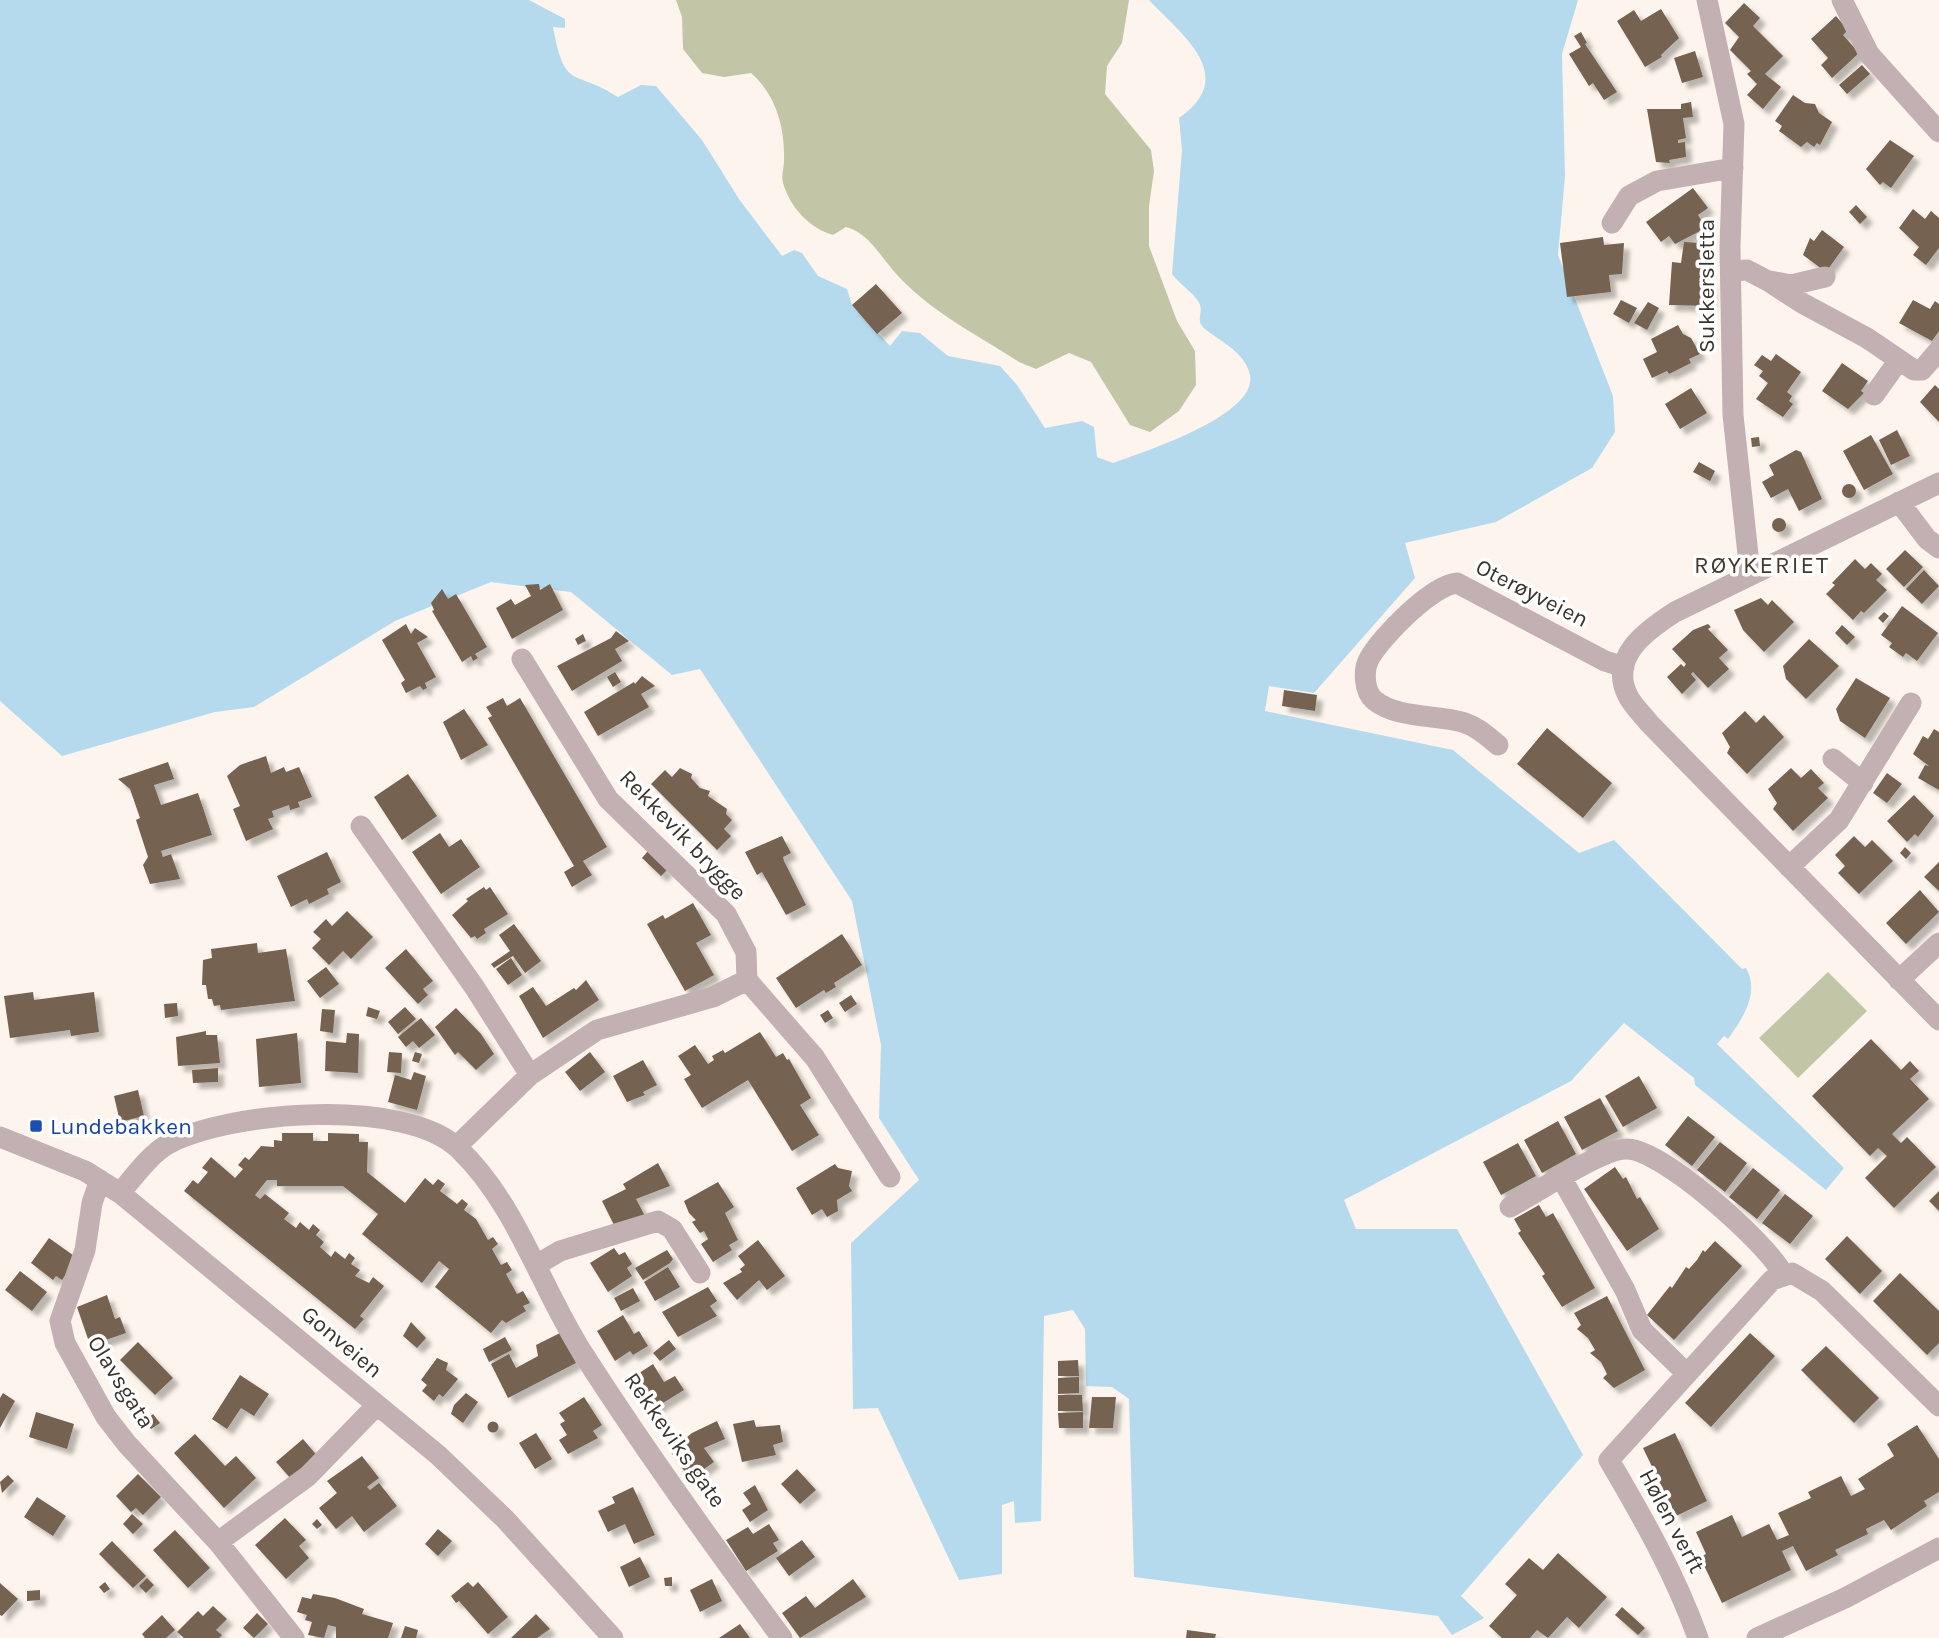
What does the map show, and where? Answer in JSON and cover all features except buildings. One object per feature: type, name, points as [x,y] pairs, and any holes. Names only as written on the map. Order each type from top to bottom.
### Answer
[{"type":"street","name":"Sukkersletta","points":[[1707,0],[1734,124],[1733,415],[1750,573]]},
{"type":"street","points":[[1842,0],[1869,54],[1939,132]]},
{"type":"street","points":[[1612,223],[1629,196],[1657,181],[1733,168]]},
{"type":"street","points":[[1732,271],[1746,270],[1768,281],[1914,370],[1922,370],[1939,350]]},
{"type":"street","points":[[1768,281],[1791,285],[1825,277]]},
{"type":"street","points":[[1874,395],[1899,360]]},
{"type":"street","points":[[1939,483],[1750,573],[1647,630],[1629,650],[1624,667],[1628,695],[1649,723],[1939,1020]]},
{"type":"street","points":[[1899,502],[1927,539],[1939,548]]},
{"type":"street","name":"Oterøyveien","points":[[1498,745],[1465,722],[1392,709],[1374,700],[1367,690],[1365,674],[1369,659],[1433,591],[1457,583],[1605,660],[1624,667]]},
{"type":"street","name":"Rekkevik brygge","points":[[522,659],[608,799],[726,914],[746,952],[747,980]]},
{"type":"street","points":[[1789,867],[1839,820],[1911,703]]},
{"type":"street","points":[[1833,759],[1863,783]]},
{"type":"street","points":[[361,826],[475,988],[530,1075]]},
{"type":"street","points":[[1899,980],[1939,943]]},
{"type":"street","points":[[457,1146],[530,1075],[597,1030],[713,997],[747,980],[815,1058],[890,1177]]},
{"type":"street","name":"Rekkeviks gate","points":[[120,1193],[165,1146],[193,1133],[281,1115],[330,1114],[385,1120],[426,1131],[457,1146],[480,1173],[538,1264],[580,1350],[782,1638]]},
{"type":"street","name":"Gonveien","points":[[0,1137],[85,1171],[120,1193],[438,1455],[505,1519],[613,1638]]},
{"type":"street","points":[[1510,1207],[1605,1154],[1623,1148],[1639,1149],[1653,1156],[1756,1238],[1783,1274],[1801,1277],[1822,1291],[1939,1406]]},
{"type":"street","points":[[1562,1179],[1625,1290],[1642,1330],[1686,1373]]},
{"type":"street","name":"Olavsgata","points":[[100,1180],[92,1203],[85,1250],[60,1321],[65,1343],[113,1426],[218,1542],[294,1638]]},
{"type":"street","points":[[538,1264],[560,1251],[658,1221],[672,1228],[700,1273]]},
{"type":"street","name":"Hølen verft","points":[[1698,1638],[1684,1598],[1654,1536],[1609,1460],[1772,1280],[1783,1274]]},
{"type":"street","points":[[218,1542],[308,1476],[377,1405]]},
{"type":"street","points":[[1757,1638],[1845,1598],[1939,1548]]},
{"type":"green space","points":[[676,0],[1129,0],[1122,43],[1107,66],[1105,94],[1151,150],[1154,171],[1149,206],[1149,246],[1177,321],[1195,351],[1196,385],[1179,411],[1150,432],[1130,425],[1091,362],[1069,353],[1036,369],[1019,362],[957,323],[913,291],[862,235],[846,227],[833,235],[808,222],[790,200],[783,183],[781,124],[767,91],[751,73],[724,77],[702,73],[683,49],[682,17]]},
{"type":"green space","points":[[1828,972],[1867,1011],[1798,1078],[1759,1038]]},
{"type":"water","points":[[0,0],[529,0],[565,19],[565,28],[553,27],[562,61],[573,76],[618,97],[641,85],[656,86],[702,140],[739,199],[782,256],[794,250],[802,253],[818,276],[847,289],[852,305],[890,346],[902,331],[920,333],[948,356],[1000,366],[1017,385],[1045,428],[1082,421],[1094,427],[1097,457],[1113,463],[1172,441],[1218,418],[1248,390],[1250,375],[1238,354],[1202,326],[1199,301],[1172,274],[1182,150],[1179,118],[1197,102],[1205,87],[1205,71],[1189,41],[1149,0],[1578,0],[1562,54],[1565,176],[1558,255],[1613,396],[1615,432],[1592,468],[1496,522],[1405,543],[1415,578],[1314,693],[1269,686],[1265,711],[1453,750],[1579,853],[1614,840],[1742,969],[1746,968],[1751,987],[1748,1005],[1728,1039],[1724,1036],[1717,1044],[1844,1168],[1826,1190],[1695,1085],[1694,1078],[1624,1023],[1571,1081],[1344,1200],[1356,1229],[1457,1229],[1583,1455],[1461,1596],[1484,1618],[1452,1635],[1438,1616],[1134,1577],[1129,1399],[1112,1387],[1086,1386],[1085,1329],[1073,1310],[1044,1316],[1041,1521],[1015,1523],[1014,1501],[1002,1505],[1002,1574],[959,1580],[878,1408],[853,1409],[851,1243],[919,1180],[879,1118],[881,1045],[852,901],[700,669],[672,675],[571,592],[491,582],[395,621],[254,707],[215,712],[62,756],[0,701]]},
{"type":"place","name":"Lundebakken","points":[[36,1126]]},
{"type":"district","name":"RØYKERIET","points":[[1762,565]]}]
